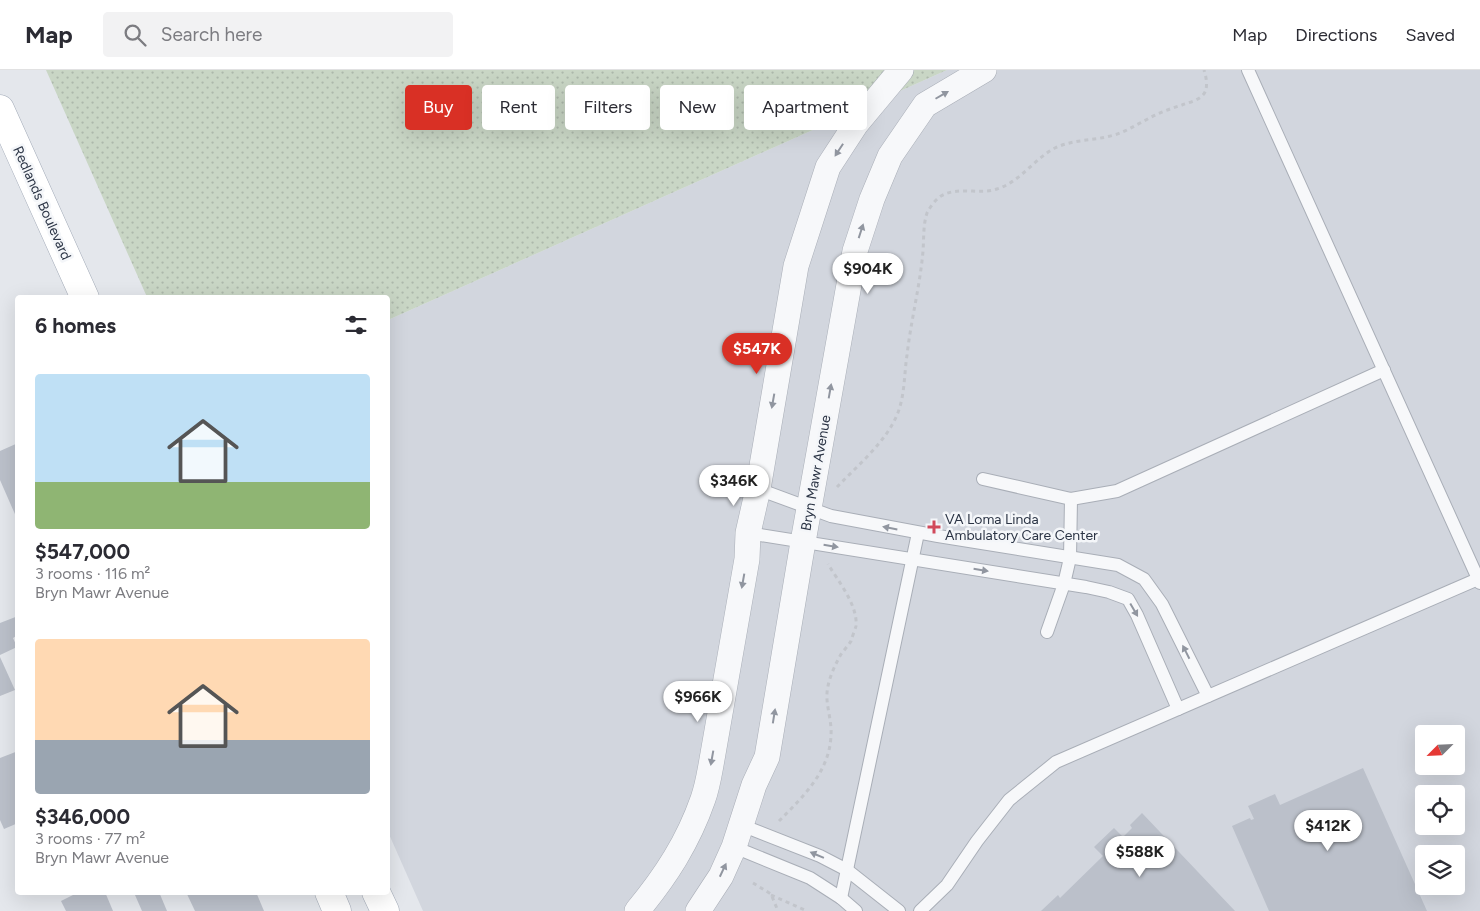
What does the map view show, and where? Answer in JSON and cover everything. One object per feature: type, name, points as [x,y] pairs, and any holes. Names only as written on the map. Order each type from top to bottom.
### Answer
[{"type":"main road","name":"Redlands Boulevard","points":[[0,109],[84,295]]},
{"type":"main road","points":[[330,895],[337,911]]},
{"type":"main road","points":[[377,895],[385,911]]},
{"type":"street","points":[[637,911],[668,872],[681,850],[704,797],[747,559],[748,533],[758,489],[796,266],[828,167],[856,124],[901,70]]},
{"type":"street","name":"Bryn Mawr Avenue","points":[[698,911],[720,876],[737,836],[754,785],[767,758],[855,251],[872,199],[890,156],[925,105],[984,70]]},
{"type":"lane","points":[[920,911],[947,885],[977,841],[1009,800],[1056,762],[1479,581],[1248,70]]},
{"type":"lane","points":[[983,479],[1071,499],[1117,492],[1384,370]]},
{"type":"lane","points":[[758,489],[831,516],[918,533],[1118,565],[1144,579],[1162,604],[1208,696]]},
{"type":"lane","points":[[1047,632],[1064,584],[1070,558],[1071,499]]},
{"type":"lane","points":[[748,533],[1064,584],[1108,592],[1128,599],[1138,615],[1178,709]]},
{"type":"lane","points":[[841,898],[918,533]]},
{"type":"lane","points":[[737,836],[820,856],[847,870],[899,911]]},
{"type":"lane","points":[[737,836],[810,878],[841,898],[856,911]]},
{"type":"path","points":[[837,487],[882,440],[897,414],[903,389],[923,251],[925,224],[928,212],[933,204],[940,197],[950,193],[996,190],[1014,180],[1041,157],[1056,148],[1073,141],[1116,135],[1162,111],[1197,100],[1205,92],[1207,81],[1204,70]]},
{"type":"path","points":[[776,823],[803,797],[823,768],[832,734],[827,694],[831,676],[856,627],[854,612],[847,594],[825,559]]},
{"type":"path","points":[[752,882],[771,894],[807,911]]},
{"type":"path","points":[[771,894],[778,911]]},
{"type":"shaded area","name":"VA Loma Linda Ambulatory Care Center","points":[[947,70],[1480,70],[1480,911],[423,911],[390,837],[390,319],[813,130],[867,130],[867,106]]},
{"type":"green space","points":[[46,70],[947,70],[867,106],[867,85],[744,85],[744,130],[813,130],[390,319],[390,295],[146,295]]},
{"type":"building","points":[[15,444],[15,514],[0,480],[0,451]]},
{"type":"building","points":[[15,617],[15,637],[13,638],[15,648],[0,655],[0,623]]},
{"type":"building","points":[[0,657],[15,690],[0,696]]},
{"type":"building","points":[[15,752],[15,824],[4,829],[0,820],[0,758]]},
{"type":"building","points":[[1363,768],[1415,884],[1415,895],[1420,895],[1427,911],[1269,911],[1232,826],[1250,818],[1251,820],[1254,819],[1248,806],[1275,794],[1280,805]]},
{"type":"building","points":[[1142,813],[1235,911],[1041,911],[1058,895],[1060,898],[1103,856],[1094,847],[1114,828],[1123,837],[1132,828],[1130,825]]},
{"type":"building","points":[[73,895],[106,895],[113,911],[66,911],[61,901]]},
{"type":"building","points":[[135,895],[160,895],[167,911],[142,911]]},
{"type":"building","points":[[187,895],[257,895],[264,911],[195,911]]},
{"type":"place","name":"VA Loma Linda Ambulatory Care Center","points":[[934,527]]}]
